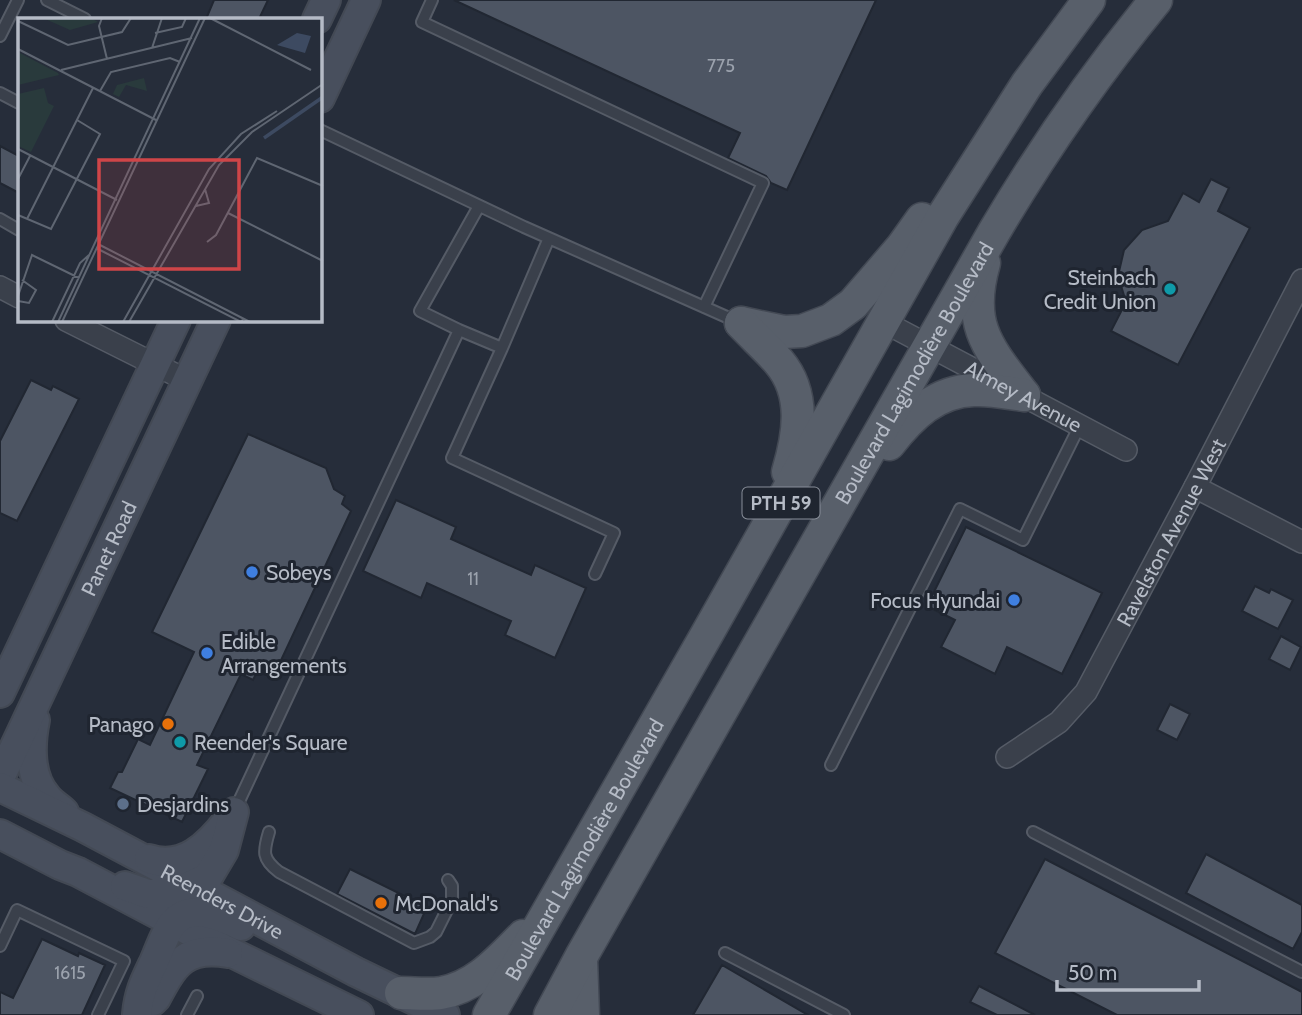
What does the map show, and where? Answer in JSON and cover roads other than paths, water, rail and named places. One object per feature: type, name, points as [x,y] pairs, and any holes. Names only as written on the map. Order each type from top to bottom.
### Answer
[{"type":"main road","name":"Boulevard Lagimodière Boulevard","points":[[489,1015],[943,216],[1027,84],[1088,0]]},
{"type":"main road","name":"Boulevard Lagimodière Boulevard","points":[[550,1015],[1032,168],[1119,45],[1156,0]]},
{"type":"main road","points":[[741,323],[784,331],[802,331],[831,320],[853,304],[902,247],[925,215],[970,174]]},
{"type":"main road","points":[[994,232],[980,279],[977,316],[982,333],[993,353],[1024,395]]},
{"type":"main road","points":[[741,323],[780,363],[798,402],[796,440],[775,514]]},
{"type":"main road","points":[[836,511],[904,425],[931,402],[959,391],[1024,395]]},
{"type":"main road","points":[[401,993],[438,994],[461,988],[487,971],[551,908]]},
{"type":"main road","points":[[581,957],[583,1015]]},
{"type":"street","points":[[317,18],[326,0]]},
{"type":"street","points":[[322,94],[366,0]]},
{"type":"street","name":"Ravelston Avenue West","points":[[1007,757],[1059,722],[1086,692],[1302,279]]},
{"type":"street","points":[[0,287],[18,296]]},
{"type":"street","name":"Panet Road","points":[[0,694],[176,322]]},
{"type":"street","name":"Panet Road","points":[[0,778],[215,322]]},
{"type":"street","name":"Almey Avenue","points":[[884,322],[1126,450]]},
{"type":"street","points":[[78,323],[188,380]]},
{"type":"street","points":[[1195,487],[1302,542]]},
{"type":"street","points":[[39,697],[32,753],[35,775],[46,797],[83,827]]},
{"type":"street","name":"Reenders Drive","points":[[0,787],[193,884],[356,972],[445,1015]]},
{"type":"street","points":[[133,854],[161,863],[191,856],[213,839],[234,812]]},
{"type":"street","points":[[0,860],[28,860],[69,868],[148,894],[167,894],[208,877],[224,850],[234,812]]},
{"type":"street","name":"Reenders Drive","points":[[0,834],[359,1015]]},
{"type":"street","points":[[137,1015],[139,996],[173,922],[195,912],[211,913],[229,920],[316,963],[356,972]]},
{"type":"street","points":[[137,1015],[156,998],[170,971],[186,956],[207,951],[235,954]]},
{"type":"lane","points":[[0,36],[18,0]]},
{"type":"lane","points":[[47,0],[83,18]]},
{"type":"lane","points":[[432,0],[422,22],[763,183],[704,307]]},
{"type":"lane","points":[[0,93],[18,102]]},
{"type":"lane","points":[[322,131],[479,206],[741,323]]},
{"type":"lane","points":[[479,206],[420,311],[502,348]]},
{"type":"lane","points":[[0,219],[18,229]]},
{"type":"lane","points":[[549,238],[452,458],[614,533],[595,574]]},
{"type":"lane","points":[[234,812],[459,330]]},
{"type":"lane","points":[[831,765],[960,509],[1023,540],[1080,425]]},
{"type":"lane","points":[[269,832],[264,848],[265,858],[272,867],[414,943],[436,932],[452,900],[452,886],[448,880]]},
{"type":"lane","points":[[1033,832],[1302,972]]},
{"type":"lane","points":[[0,946],[17,910],[124,961],[98,1015]]},
{"type":"lane","points":[[725,953],[844,1015]]},
{"type":"lane","points":[[187,1015],[197,996]]},
{"type":"place","name":"Steinbach Credit Union","points":[[1170,289]]},
{"type":"place","name":"Sobeys","points":[[252,572]]},
{"type":"place","name":"Focus Hyundai","points":[[1014,600]]},
{"type":"place","name":"Edible Arrangements","points":[[207,653]]},
{"type":"place","name":"Panago","points":[[168,724]]},
{"type":"place","name":"Reender's Square","points":[[180,742]]},
{"type":"place","name":"Desjardins","points":[[123,804]]},
{"type":"place","name":"McDonald's","points":[[381,903]]}]
